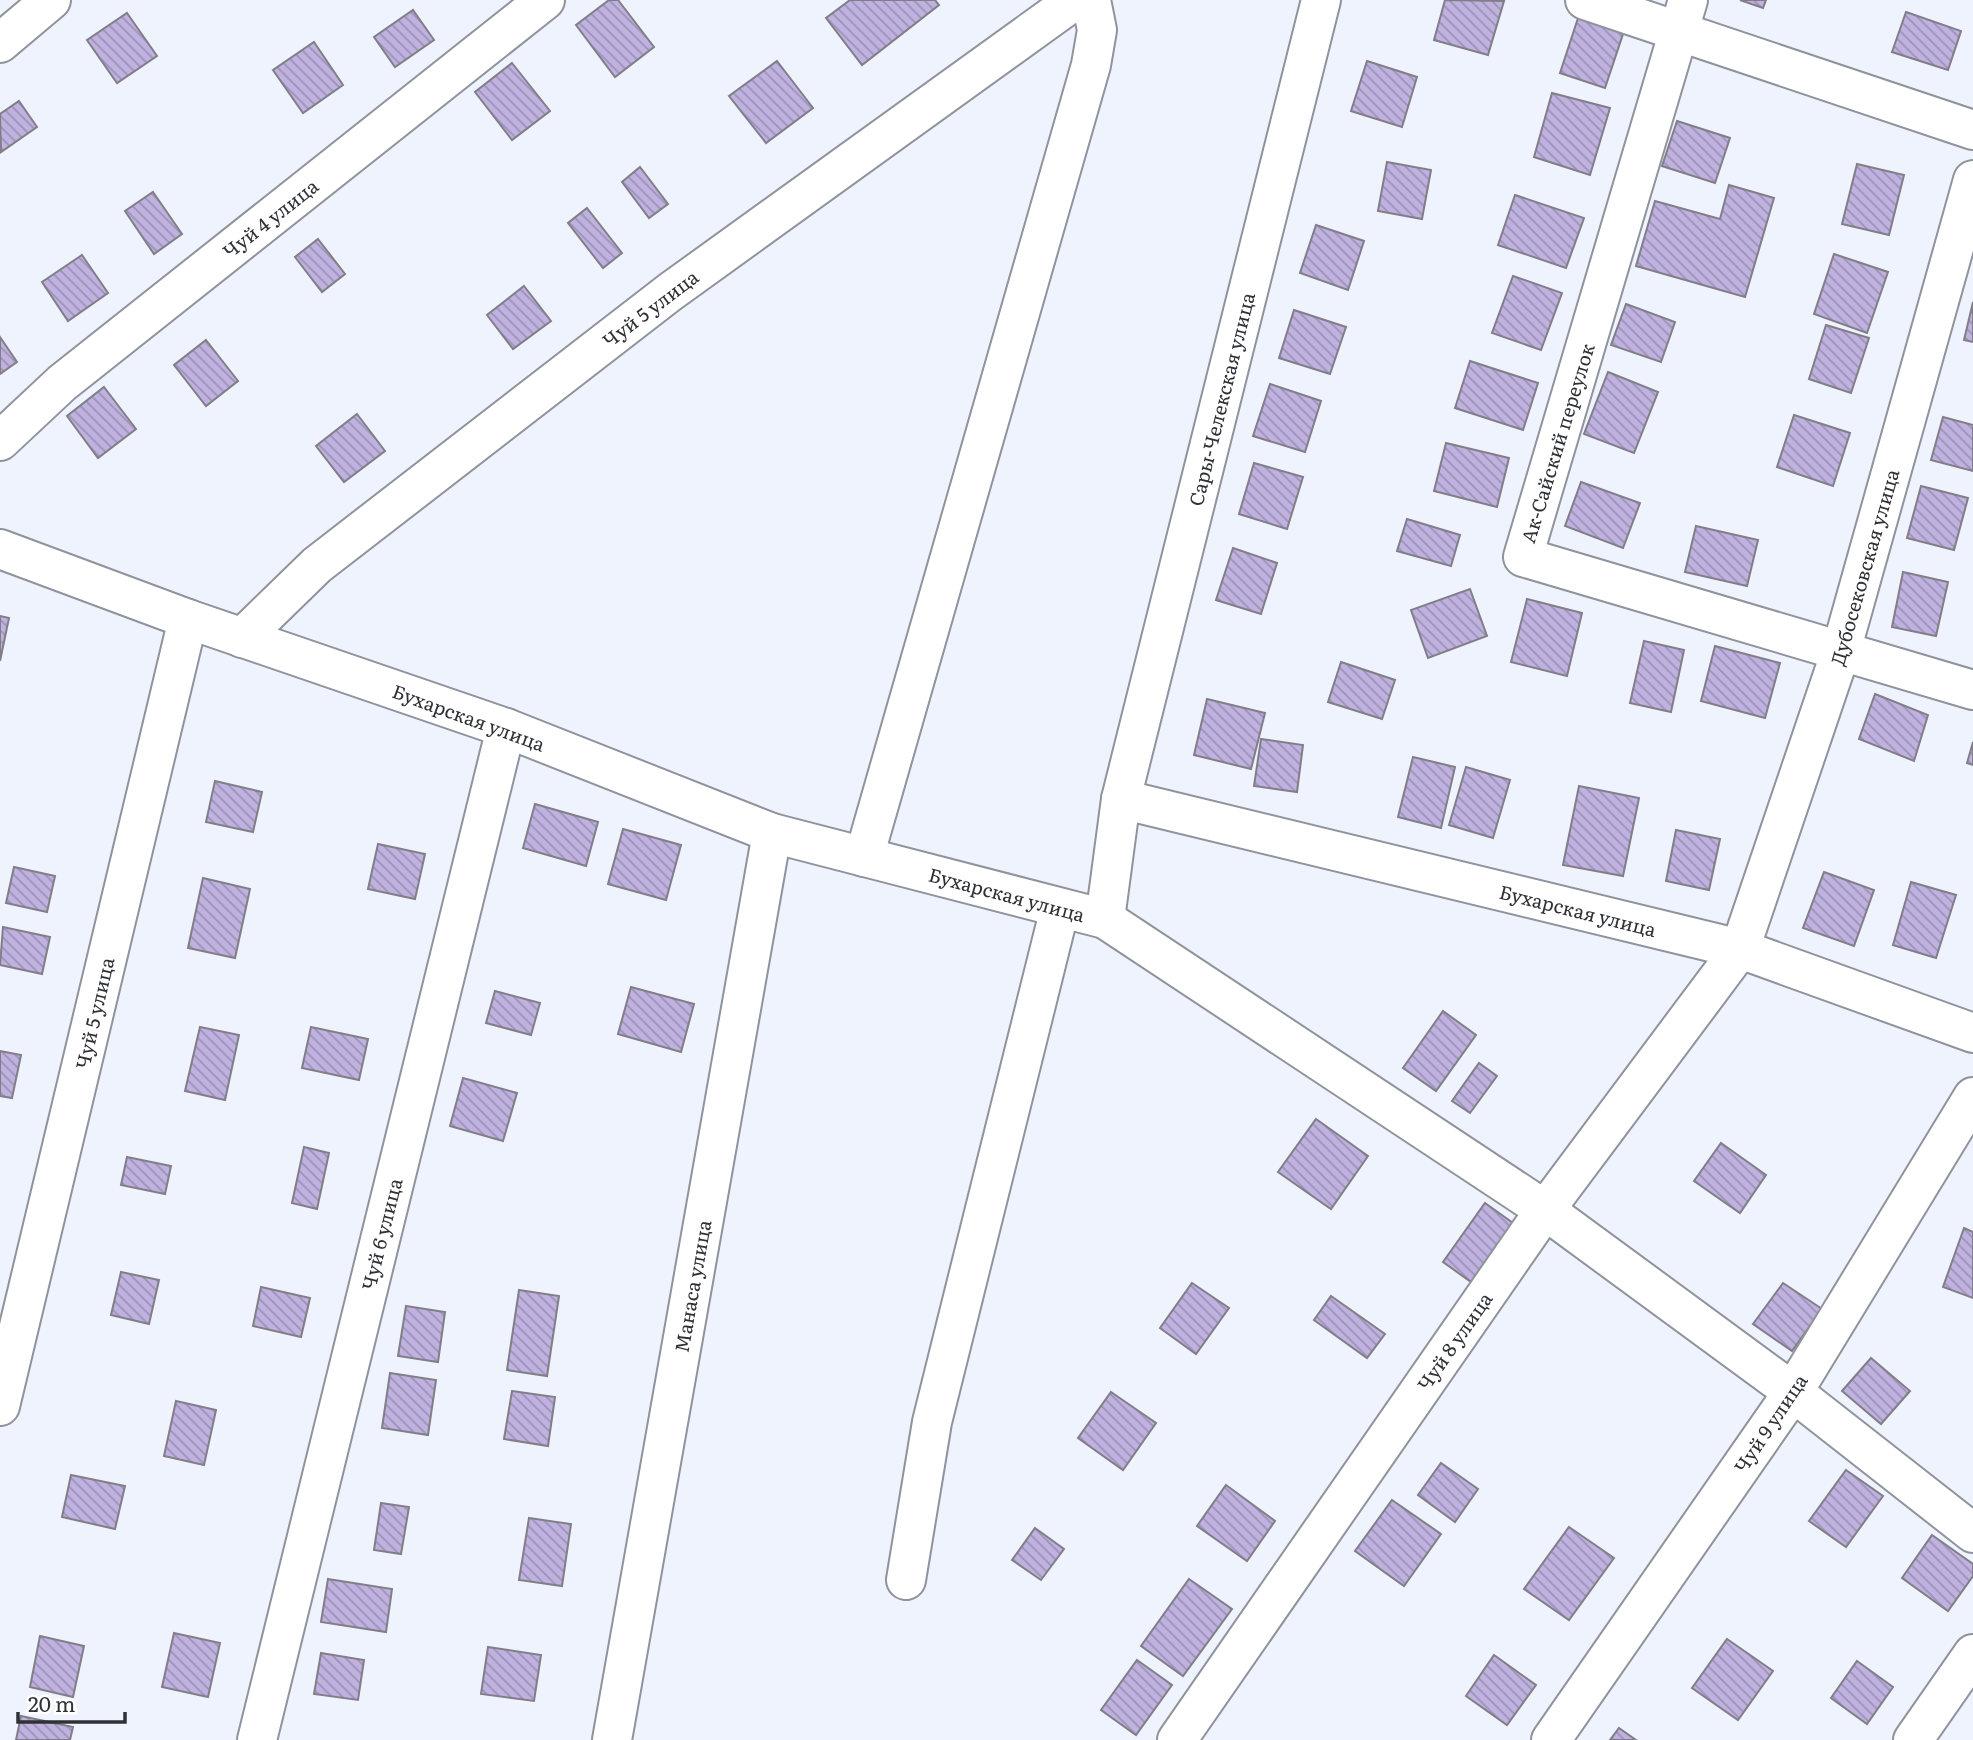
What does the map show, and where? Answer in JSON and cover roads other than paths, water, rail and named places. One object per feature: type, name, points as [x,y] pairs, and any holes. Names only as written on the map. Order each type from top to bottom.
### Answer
[{"type":"street","points":[[0,43],[51,0]]},
{"type":"street","name":"Чуй 4 улица","points":[[0,442],[62,383],[545,0]]},
{"type":"street","name":"Чуй 5 улица","points":[[242,638],[317,565],[670,292],[1075,0]]},
{"type":"street","points":[[863,857],[1091,65],[1097,30],[1091,0]]},
{"type":"street","name":"Сары-Челекская улица","points":[[1121,799],[1321,0]]},
{"type":"street","points":[[1585,0],[1684,15],[1973,130]]},
{"type":"street","name":"Ак-Сайский переулок","points":[[1684,15],[1523,557],[1973,690]]},
{"type":"street","name":"Дубосековская улица","points":[[1740,949],[1841,651],[1973,180]]},
{"type":"street","name":"Бухарская улица","points":[[0,550],[242,638],[506,728],[772,833],[1105,919],[1121,799],[1740,949],[1973,1032]]},
{"type":"street","name":"Чуй 5 улица","points":[[0,1406],[188,619]]},
{"type":"street","name":"Чуй 6 улица","points":[[257,1740],[506,728]]},
{"type":"street","name":"Манаса улица","points":[[612,1740],[772,833]]},
{"type":"street","points":[[906,1580],[932,1422],[1060,908]]},
{"type":"street","points":[[1105,919],[1545,1210],[1793,1392],[1973,1533]]},
{"type":"street","name":"Чуй 8 улица","points":[[1177,1740],[1545,1210],[1740,949]]},
{"type":"street","name":"Чуй 9 улица","points":[[1551,1740],[1793,1392],[1973,1097]]},
{"type":"street","points":[[1913,1740],[1973,1654]]}]
